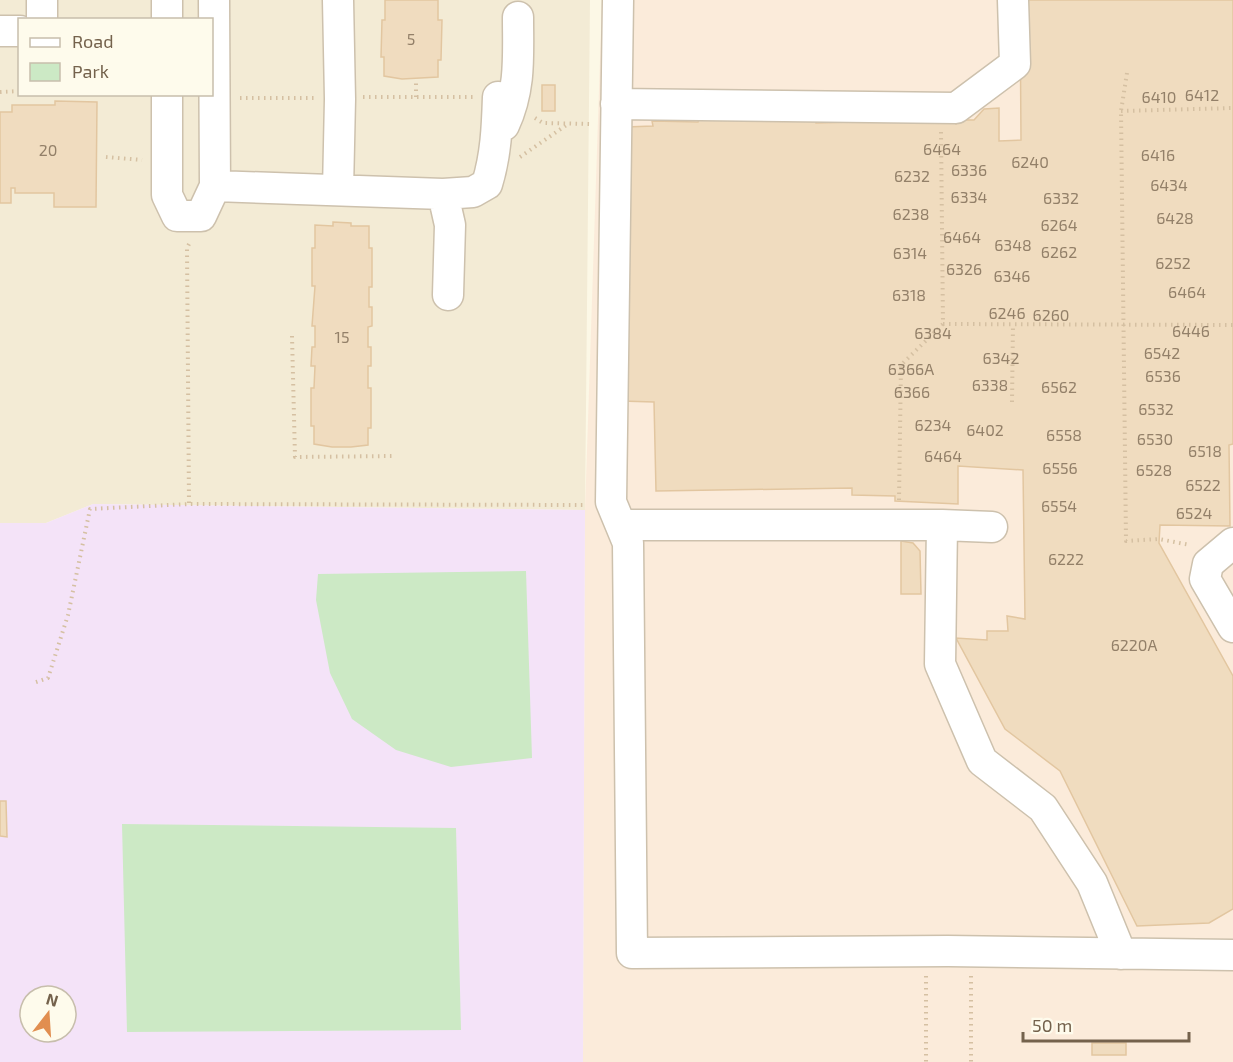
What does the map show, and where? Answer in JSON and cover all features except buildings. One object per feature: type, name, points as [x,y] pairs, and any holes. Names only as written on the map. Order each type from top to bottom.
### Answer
[{"type":"street","points":[[42,0],[42,18]]},
{"type":"street","points":[[167,0],[167,18]]},
{"type":"street","points":[[167,96],[154,156],[167,195],[177,216],[201,216],[215,186],[214,0]]},
{"type":"street","points":[[338,0],[340,99],[338,190]]},
{"type":"street","points":[[618,0],[611,502],[628,543],[633,953],[948,951],[1233,955]]},
{"type":"street","points":[[616,114],[956,108],[1015,64],[1013,0]]},
{"type":"street","points":[[215,186],[443,194],[472,192],[488,184],[505,102],[517,83],[518,17]]},
{"type":"street","points":[[0,31],[18,31]]},
{"type":"street","points":[[154,156],[215,154]]},
{"type":"street","points":[[443,194],[450,225],[448,295]]},
{"type":"street","points":[[621,525],[992,527]]},
{"type":"street","points":[[942,525],[940,664],[982,761],[1043,808],[1092,883],[1121,954]]},
{"type":"street","points":[[1224,550],[1208,564],[1205,579],[1233,627]]},
{"type":"path","points":[[1126,73],[1121,111],[1126,541],[1159,539],[1224,550]]},
{"type":"path","points":[[416,81],[416,98]]},
{"type":"path","points":[[0,92],[18,91]]},
{"type":"path","points":[[233,98],[416,98],[505,102],[543,123],[568,124],[616,114]]},
{"type":"path","points":[[940,107],[944,324]]},
{"type":"path","points":[[1121,111],[1233,108]]},
{"type":"path","points":[[492,167],[505,167],[568,124]]},
{"type":"path","points":[[106,157],[154,156]]},
{"type":"path","points":[[189,504],[187,248],[201,216]]},
{"type":"path","points":[[900,525],[901,365],[944,324],[1233,325]]},
{"type":"path","points":[[1012,324],[1012,402]]},
{"type":"path","points":[[292,336],[295,456],[393,456]]},
{"type":"path","points":[[36,682],[48,678],[68,615],[90,509],[189,504],[588,505]]},
{"type":"path","points":[[926,972],[926,1062]]},
{"type":"path","points":[[970,972],[971,1062]]},
{"type":"shaded area","points":[[0,0],[590,0],[585,510],[93,504],[46,523],[0,523]]},
{"type":"shaded area","points":[[602,0],[1233,0],[1233,1062],[583,1062],[585,510]]},
{"type":"shaded area","points":[[93,504],[585,510],[583,1062],[0,1062],[0,523],[46,523]]},
{"type":"green space","points":[[526,571],[532,758],[451,767],[396,750],[352,719],[330,673],[316,600],[318,574]]},
{"type":"green space","points":[[122,824],[456,828],[461,1030],[127,1032]]}]
